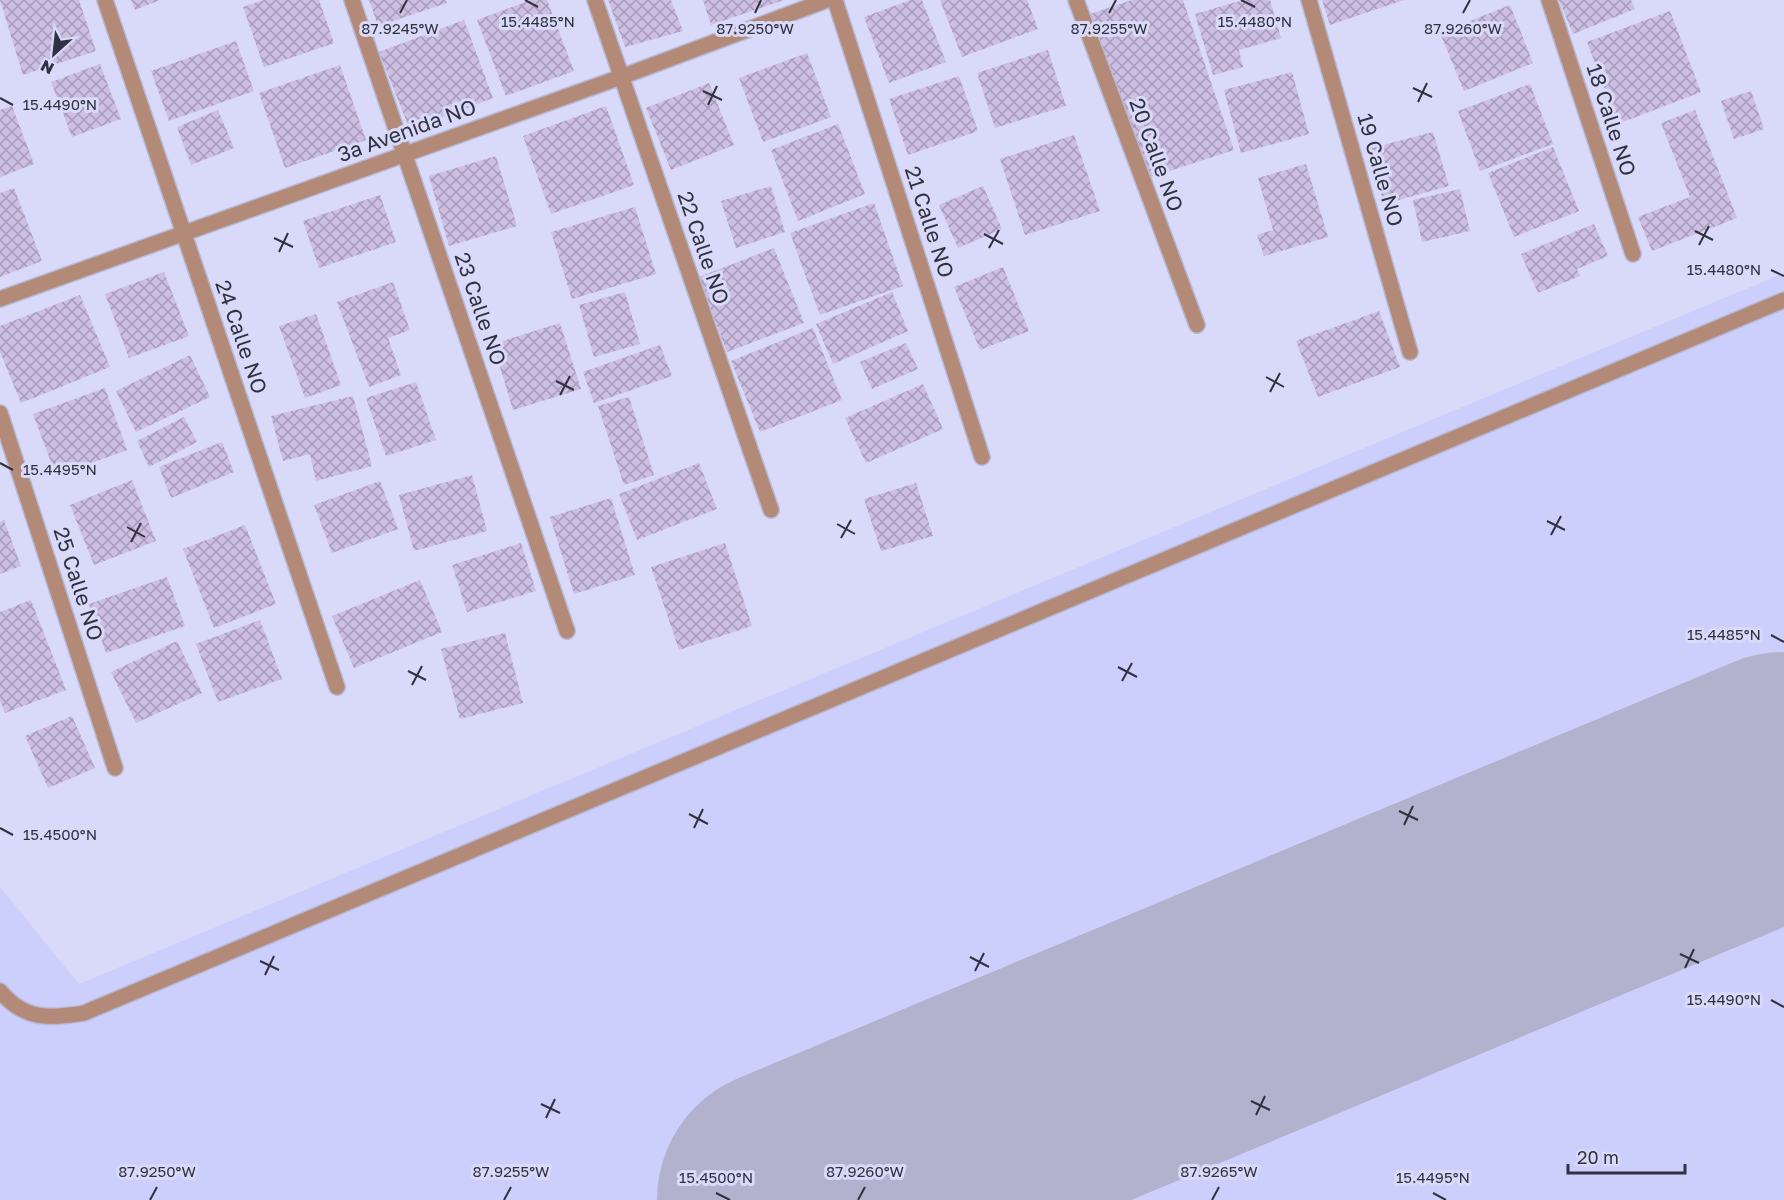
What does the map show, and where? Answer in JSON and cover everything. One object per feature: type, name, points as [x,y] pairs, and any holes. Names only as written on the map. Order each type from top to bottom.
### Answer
[{"type":"street","name":"24 Calle NO","points":[[105,0],[337,687]]},
{"type":"street","name":"23 Calle NO","points":[[352,0],[567,631]]},
{"type":"street","name":"22 Calle NO","points":[[595,0],[771,510]]},
{"type":"street","name":"3a Avenida NO","points":[[0,299],[621,77],[826,0]]},
{"type":"street","name":"21 Calle NO","points":[[835,0],[982,456]]},
{"type":"street","name":"20 Calle NO","points":[[1076,0],[1197,325]]},
{"type":"street","name":"19 Calle NO","points":[[1309,0],[1410,352]]},
{"type":"street","name":"18 Calle NO","points":[[1548,0],[1633,254]]},
{"type":"street","points":[[0,991],[27,1013],[55,1018],[84,1013],[1784,300]]},
{"type":"street","name":"25 Calle NO","points":[[0,413],[115,768]]},
{"type":"shaded area","points":[[1784,273],[1784,1200],[0,1200],[0,887],[79,984]]},
{"type":"building","points":[[0,0],[79,0],[96,51],[23,75]]},
{"type":"building","points":[[131,0],[160,0],[135,10]]},
{"type":"building","points":[[264,0],[319,0],[334,43],[264,67],[243,7]]},
{"type":"building","points":[[369,0],[445,0],[447,3],[378,26]]},
{"type":"building","points":[[531,0],[547,0],[574,71],[506,96],[477,20]]},
{"type":"building","points":[[608,0],[671,0],[683,31],[625,47]]},
{"type":"building","points":[[703,0],[784,0],[711,25]]},
{"type":"building","points":[[910,0],[922,0],[946,62],[889,83],[864,17]]},
{"type":"building","points":[[940,0],[1027,0],[1038,29],[962,57]]},
{"type":"building","points":[[1132,0],[1183,0],[1234,150],[1145,179],[1090,14]]},
{"type":"building","points":[[1243,0],[1270,0],[1281,38],[1239,50],[1243,67],[1213,75],[1195,14]]},
{"type":"building","points":[[1322,0],[1404,0],[1330,25]]},
{"type":"building","points":[[1559,0],[1631,0],[1635,9],[1573,34]]},
{"type":"building","points":[[1510,5],[1533,63],[1464,91],[1440,33]]},
{"type":"building","points":[[1670,11],[1701,92],[1618,124],[1587,42]]},
{"type":"building","points":[[464,20],[493,98],[410,130],[379,52]]},
{"type":"building","points":[[236,41],[254,91],[169,121],[151,71]]},
{"type":"building","points":[[1048,50],[1066,106],[995,128],[977,73]]},
{"type":"building","points":[[807,53],[831,117],[763,142],[739,78]]},
{"type":"building","points":[[100,64],[121,119],[72,137],[51,82]]},
{"type":"building","points":[[340,65],[366,140],[285,168],[259,93]]},
{"type":"building","points":[[1292,72],[1309,134],[1241,153],[1224,90]]},
{"type":"building","points":[[959,76],[978,131],[908,155],[889,99]]},
{"type":"building","points":[[709,83],[734,145],[671,170],[646,108]]},
{"type":"building","points":[[1530,84],[1553,144],[1480,171],[1458,111]]},
{"type":"building","points":[[1751,91],[1764,129],[1734,139],[1721,101]]},
{"type":"building","points":[[12,106],[34,164],[0,177],[0,110]]},
{"type":"building","points":[[606,106],[634,185],[551,214],[523,136]]},
{"type":"building","points":[[218,110],[234,148],[191,165],[177,127]]},
{"type":"building","points":[[1695,110],[1737,218],[1652,251],[1638,217],[1690,197],[1661,123]]},
{"type":"building","points":[[838,124],[865,194],[798,221],[771,150]]},
{"type":"building","points":[[1433,132],[1449,186],[1384,204],[1368,149]]},
{"type":"building","points":[[1074,135],[1100,211],[1025,235],[1000,159]]},
{"type":"building","points":[[1553,147],[1579,211],[1514,237],[1488,173]]},
{"type":"building","points":[[496,156],[517,226],[449,246],[429,176]]},
{"type":"building","points":[[1306,164],[1328,237],[1264,256],[1257,235],[1273,230],[1258,178]]},
{"type":"building","points":[[771,186],[785,232],[736,248],[721,201]]},
{"type":"building","points":[[983,186],[1002,229],[958,248],[939,205]]},
{"type":"building","points":[[14,188],[42,261],[0,277],[0,193]]},
{"type":"building","points":[[1460,189],[1470,231],[1422,242],[1413,200]]},
{"type":"building","points":[[380,195],[396,242],[319,268],[303,221]]},
{"type":"building","points":[[874,203],[903,286],[820,315],[790,233]]},
{"type":"building","points":[[635,207],[656,274],[572,299],[551,232]]},
{"type":"building","points":[[1594,224],[1608,256],[1577,269],[1580,276],[1538,293],[1521,254]]},
{"type":"building","points":[[774,248],[804,323],[727,352],[699,277]]},
{"type":"building","points":[[1003,267],[1029,331],[980,350],[954,287]]},
{"type":"building","points":[[164,272],[189,336],[129,358],[105,294]]},
{"type":"building","points":[[393,282],[410,330],[388,338],[401,375],[369,387],[337,302]]},
{"type":"building","points":[[625,292],[640,344],[594,357],[579,305]]},
{"type":"building","points":[[892,292],[908,331],[833,364],[816,324]]},
{"type":"building","points":[[80,295],[110,367],[21,403],[0,352],[0,326]]},
{"type":"building","points":[[1379,311],[1400,367],[1318,397],[1296,341]]},
{"type":"building","points":[[316,314],[341,385],[305,398],[279,326]]},
{"type":"building","points":[[560,323],[581,389],[513,410],[493,344]]},
{"type":"building","points":[[813,328],[842,400],[760,432],[731,361]]},
{"type":"building","points":[[906,343],[918,369],[872,389],[860,362]]},
{"type":"building","points":[[660,345],[672,376],[594,403],[583,372]]},
{"type":"building","points":[[190,355],[210,397],[136,432],[116,391]]},
{"type":"building","points":[[416,382],[436,440],[386,456],[366,398]]},
{"type":"building","points":[[923,384],[943,429],[866,463],[845,418]]},
{"type":"building","points":[[105,388],[127,450],[56,476],[33,414]]},
{"type":"building","points":[[353,396],[372,466],[316,481],[310,454],[283,461],[271,416]]},
{"type":"building","points":[[629,397],[654,475],[624,485],[598,406]]},
{"type":"building","points":[[184,417],[197,442],[149,467],[137,441]]},
{"type":"building","points":[[222,442],[234,472],[171,498],[159,467]]},
{"type":"building","points":[[699,463],[717,509],[637,540],[619,494]]},
{"type":"building","points":[[472,475],[487,531],[414,551],[399,495]]},
{"type":"building","points":[[132,480],[156,541],[94,565],[70,505]]},
{"type":"building","points":[[380,481],[398,529],[332,553],[314,505]]},
{"type":"building","points":[[916,483],[933,536],[881,551],[864,499]]},
{"type":"building","points":[[611,498],[635,575],[574,594],[550,517]]},
{"type":"building","points":[[4,520],[21,566],[0,574],[0,522]]},
{"type":"building","points":[[245,525],[276,604],[214,628],[183,549]]},
{"type":"building","points":[[521,543],[536,591],[467,612],[452,565]]},
{"type":"building","points":[[725,543],[752,626],[679,650],[651,567]]},
{"type":"building","points":[[167,577],[185,626],[106,653],[89,604]]},
{"type":"building","points":[[420,580],[442,632],[354,668],[332,616]]},
{"type":"building","points":[[31,600],[66,690],[5,713],[0,701],[0,612]]},
{"type":"building","points":[[260,620],[282,679],[218,702],[196,644]]},
{"type":"building","points":[[505,633],[523,703],[460,719],[441,649]]},
{"type":"building","points":[[177,641],[202,693],[136,723],[111,672]]},
{"type":"building","points":[[72,716],[95,768],[48,788],[25,736]]},
{"type":"runway","points":[[789,1200],[1784,784]]}]
